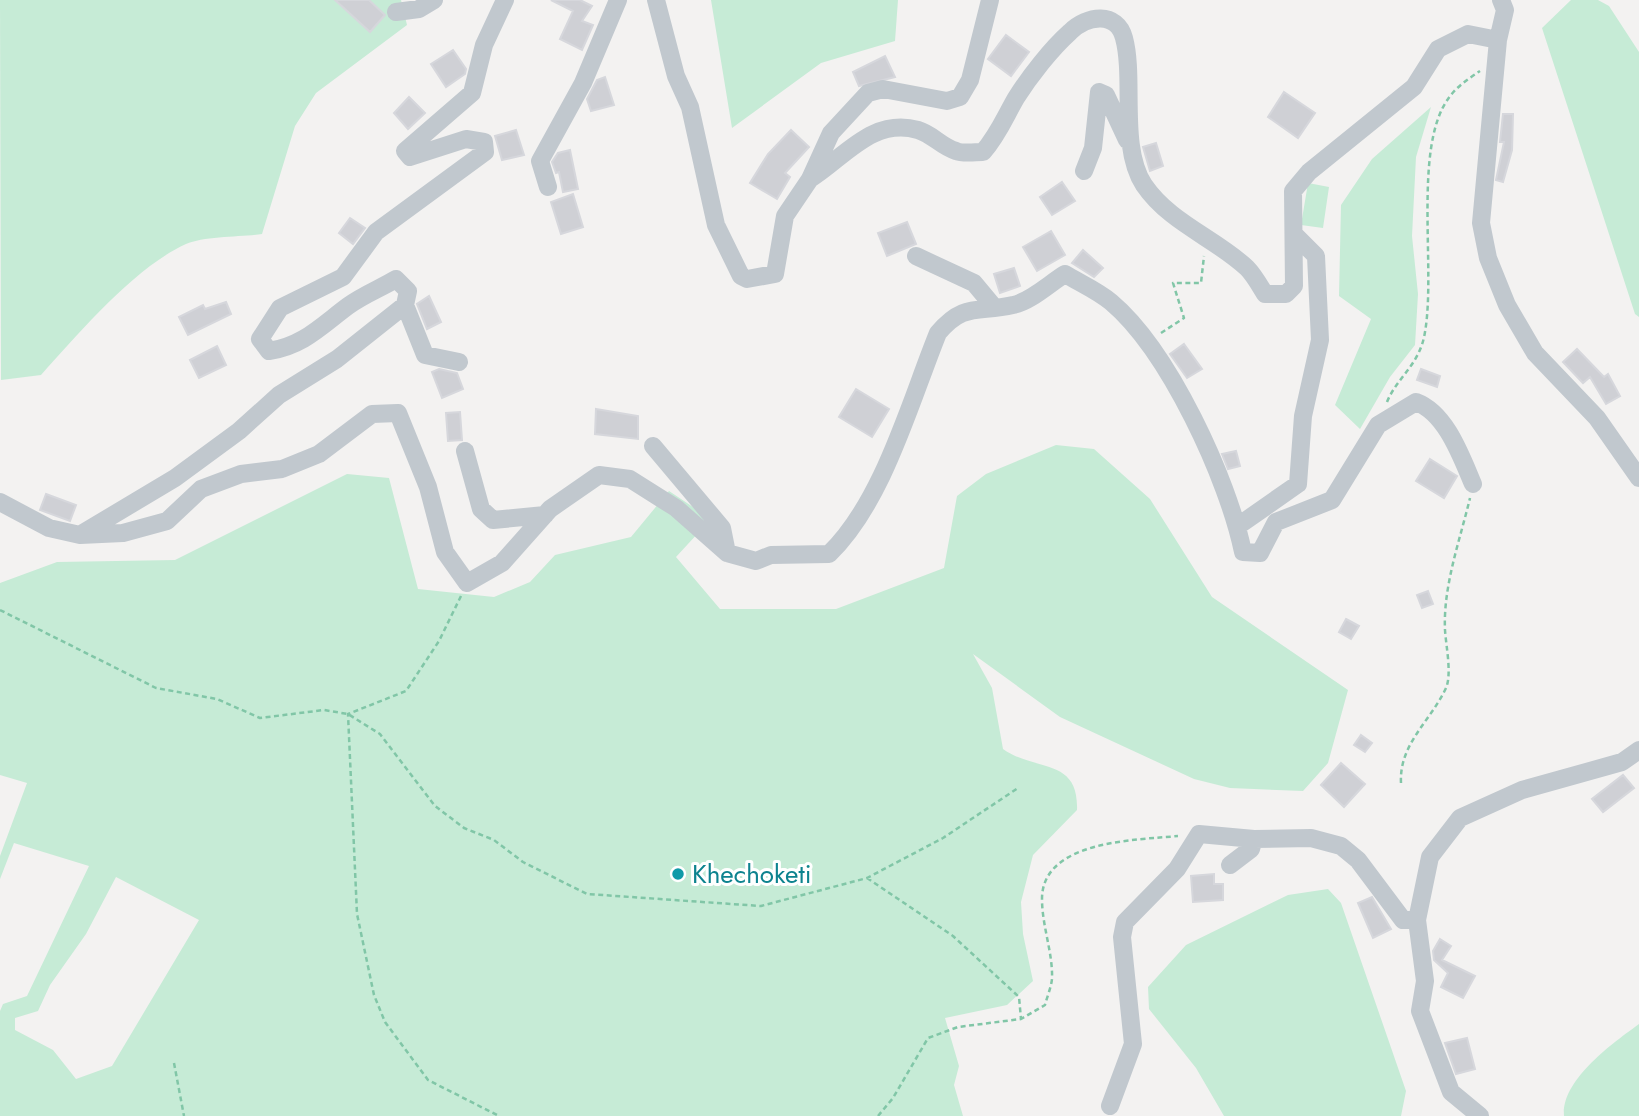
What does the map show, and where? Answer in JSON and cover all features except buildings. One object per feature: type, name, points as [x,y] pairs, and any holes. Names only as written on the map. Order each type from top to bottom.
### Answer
[{"type":"street","points":[[396,12],[419,9],[434,0]]},
{"type":"street","points":[[459,362],[425,355],[405,305],[408,292],[396,279],[349,305],[317,333],[289,348],[269,351],[260,339],[280,308],[342,277],[376,232],[485,152],[484,142],[466,139],[410,157],[405,151],[472,93],[484,45],[505,0]]},
{"type":"street","points":[[548,187],[540,161],[583,83],[618,0]]},
{"type":"street","points":[[656,0],[676,76],[691,107],[716,225],[741,276],[747,279],[775,274],[785,216],[810,179],[831,133],[868,93],[883,89],[947,101],[960,97],[970,80],[990,0]]},
{"type":"street","points":[[1501,0],[1505,10],[1498,40],[1481,223],[1488,258],[1507,305],[1535,353],[1597,418],[1639,478]]},
{"type":"street","points":[[810,179],[829,167],[869,133],[895,128],[918,130],[957,152],[983,152],[997,136],[1017,97],[1071,30],[1095,19],[1109,18],[1116,22],[1124,38],[1130,142],[1143,184],[1186,227],[1248,269],[1265,294],[1286,294],[1294,286],[1293,191],[1310,172],[1414,87],[1438,49],[1468,33],[1498,40]]},
{"type":"street","points":[[1084,171],[1093,148],[1099,92],[1106,95],[1126,139],[1130,142]]},
{"type":"street","points":[[1238,526],[1298,484],[1303,416],[1320,340],[1316,256],[1294,234]]},
{"type":"street","points":[[916,256],[974,282],[994,307]]},
{"type":"street","points":[[0,502],[49,528],[80,535],[123,533],[167,521],[201,489],[241,474],[282,470],[319,454],[372,414],[398,413],[428,486],[445,552],[467,583],[502,563],[545,515],[599,475],[630,479],[676,508],[727,553],[756,561],[771,555],[829,554],[848,536],[882,471],[938,333],[952,316],[970,309],[1015,305],[1065,274],[1111,301],[1149,341],[1178,388],[1238,526],[1243,552],[1260,553],[1276,522],[1332,500],[1378,425],[1416,402],[1430,407],[1452,440],[1473,484]]},
{"type":"street","points":[[80,535],[175,478],[239,431],[279,395],[337,359],[405,305]]},
{"type":"street","points":[[653,446],[722,528],[727,553]]},
{"type":"street","points":[[465,452],[481,509],[493,520],[545,515]]},
{"type":"street","points":[[1480,1116],[1451,1092],[1420,1011],[1425,981],[1418,920],[1430,857],[1460,818],[1522,790],[1622,762],[1639,750]]},
{"type":"street","points":[[1110,1106],[1133,1044],[1122,937],[1125,922],[1177,869],[1199,834],[1254,839],[1311,838],[1341,846],[1358,860],[1403,920],[1418,920]]},
{"type":"street","points":[[1230,865],[1251,849],[1254,839]]},
{"type":"path","points":[[1378,425],[1390,393],[1411,370],[1425,335],[1430,261],[1429,165],[1432,137],[1447,100],[1463,82],[1484,69],[1495,76]]},
{"type":"path","points":[[1149,341],[1184,318],[1173,283],[1201,283],[1207,239]]},
{"type":"path","points":[[1401,783],[1400,768],[1408,745],[1425,723],[1447,685],[1444,616],[1473,484]]},
{"type":"path","points":[[348,713],[406,691],[439,641],[467,583]]},
{"type":"path","points":[[0,610],[156,688],[217,699],[260,718],[324,710],[348,713],[380,734],[435,806],[464,828],[494,840],[523,862],[587,894],[761,906],[867,878],[943,838],[1018,788]]},
{"type":"path","points":[[348,713],[357,914],[378,1004],[385,1022],[428,1080],[499,1116]]},
{"type":"path","points":[[878,1116],[893,1098],[928,1038],[958,1027],[1021,1019],[1045,1005],[1052,979],[1042,899],[1045,879],[1063,862],[1095,844],[1199,834]]},
{"type":"path","points":[[867,878],[953,936],[1019,997],[1021,1019]]},
{"type":"path","points":[[174,1063],[184,1116]]},
{"type":"green space","points":[[0,0],[401,0],[407,25],[316,93],[295,126],[262,234],[212,238],[186,244],[147,268],[128,284],[41,375],[1,380]]},
{"type":"green space","points":[[711,0],[898,0],[895,41],[821,63],[732,128]]},
{"type":"green space","points":[[1571,0],[1598,0],[1609,6],[1639,52],[1639,317],[1635,314],[1542,28]]},
{"type":"green space","points":[[1431,107],[1416,157],[1412,236],[1418,294],[1415,345],[1390,377],[1360,429],[1335,405],[1371,319],[1339,296],[1341,205],[1372,159]]},
{"type":"green space","points":[[1308,183],[1329,187],[1323,228],[1301,225]]},
{"type":"green space","points":[[1056,445],[1094,449],[1150,499],[1212,597],[1348,690],[1328,763],[1303,791],[1230,788],[1194,779],[1060,717],[973,654],[992,688],[1003,749],[1063,773],[1071,781],[1076,793],[1077,810],[1033,855],[1021,902],[1023,934],[1033,981],[1007,1005],[945,1018],[959,1066],[954,1085],[963,1116],[0,1116],[0,1011],[3,1004],[27,996],[89,866],[14,843],[0,879],[0,856],[27,783],[0,775],[0,583],[57,562],[175,560],[347,474],[389,478],[418,589],[494,597],[530,582],[555,555],[631,537],[669,491],[711,519],[676,557],[720,609],[836,609],[944,568],[957,496],[986,474]],"holes":[[[116,877],[199,920],[112,1066],[76,1079],[53,1050],[15,1030],[15,1018],[38,1011],[50,985],[86,934]]]},
{"type":"green space","points":[[1328,889],[1341,903],[1406,1091],[1401,1116],[1224,1116],[1196,1068],[1149,1009],[1148,987],[1186,945],[1288,895]]},
{"type":"green space","points":[[1639,1024],[1639,1116],[1564,1116],[1565,1102],[1580,1076],[1603,1052]]},
{"type":"place","name":"Khechoketi","points":[[678,874]]}]
